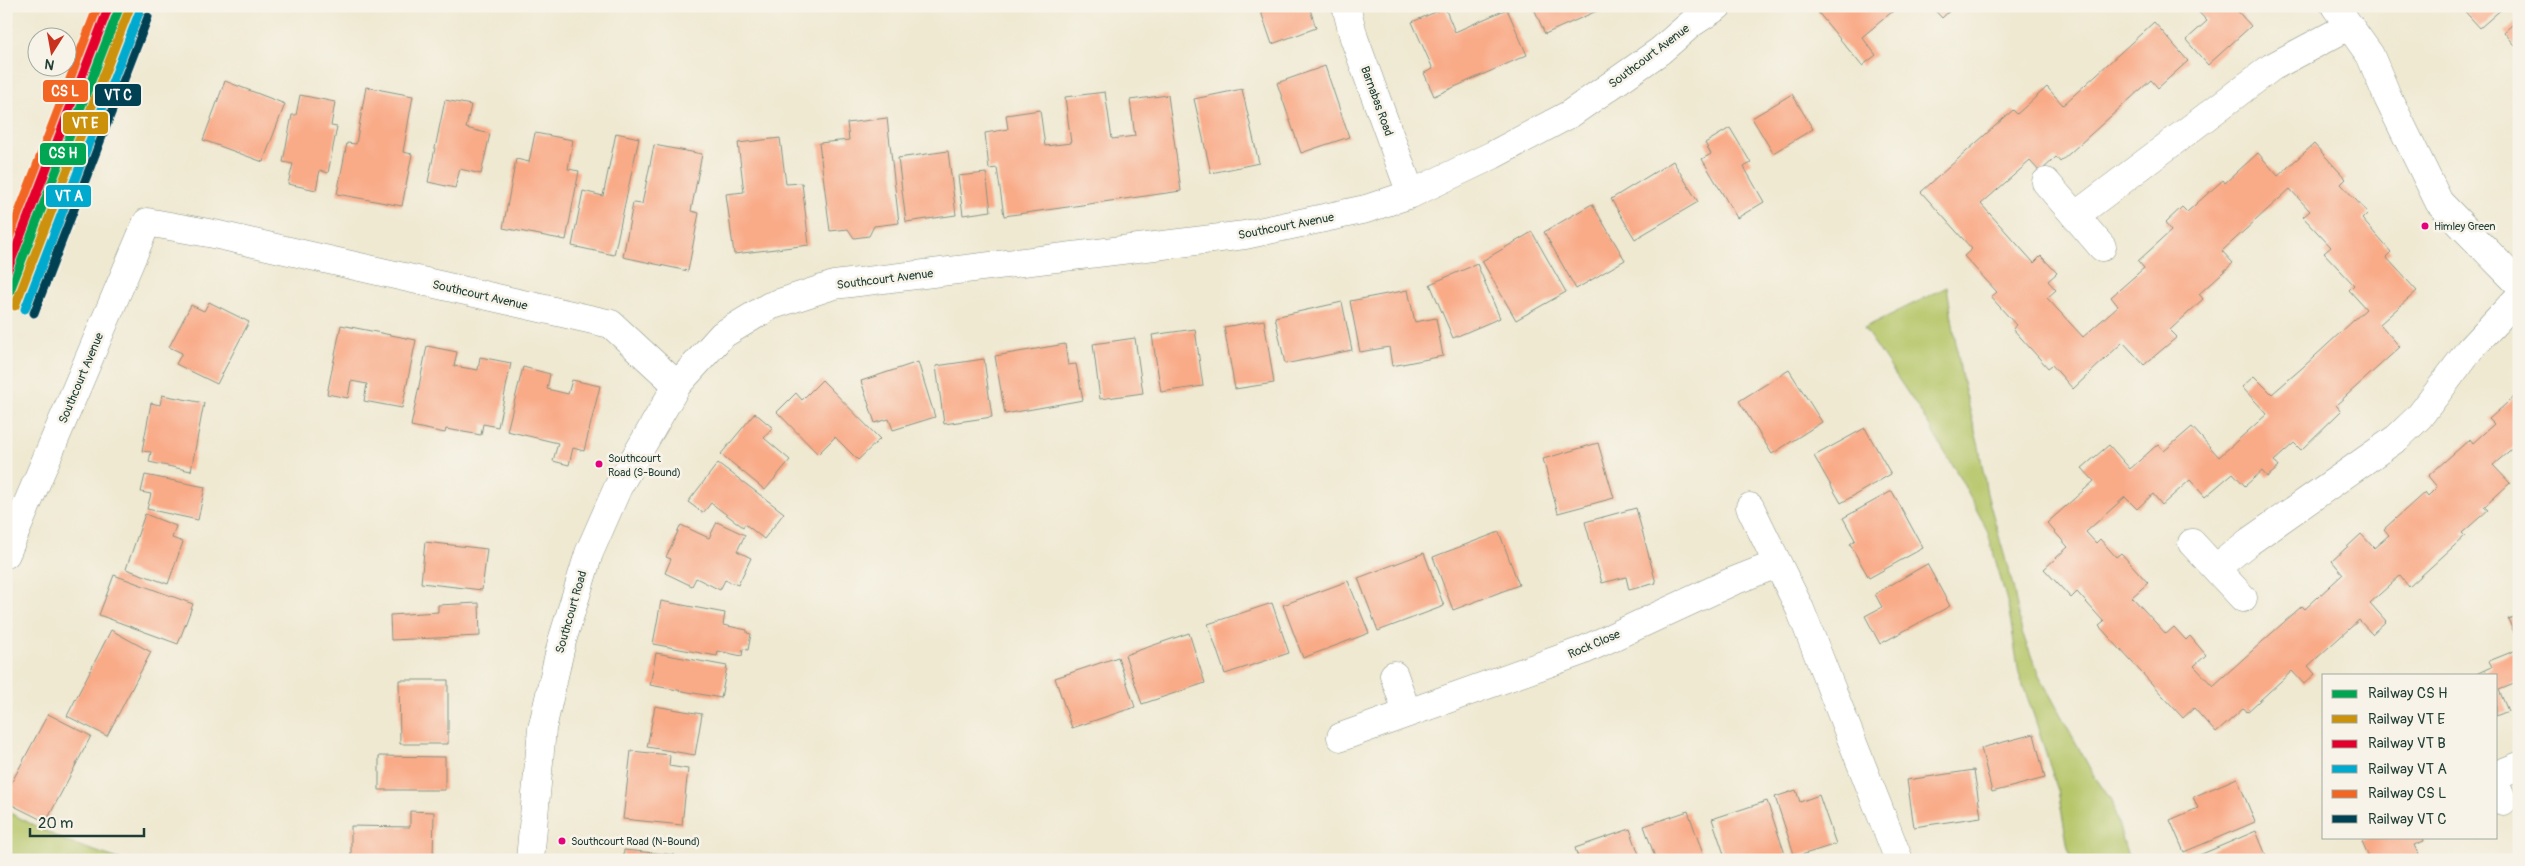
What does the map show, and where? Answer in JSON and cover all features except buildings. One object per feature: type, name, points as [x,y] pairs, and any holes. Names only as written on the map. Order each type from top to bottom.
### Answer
[{"type":"street","name":"Barnabas Road","points":[[1346,6],[1354,38],[1411,194]]},
{"type":"street","name":"Southcourt Avenue","points":[[6,554],[147,222],[214,234],[611,324],[677,385],[722,336],[730,330],[770,306],[834,285],[1245,235],[1366,209],[1411,194],[1493,155],[1570,114],[1660,51],[1692,23],[1718,6]]},
{"type":"street","points":[[2076,216],[2342,16],[2370,55],[2388,98],[2440,202],[2519,284]]},
{"type":"street","points":[[2046,182],[2102,247]]},
{"type":"street","points":[[2216,568],[2250,541],[2397,438],[2419,416],[2470,349],[2519,297]]},
{"type":"street","name":"Southcourt Road","points":[[530,860],[542,730],[562,640],[588,553],[618,487],[677,385]]},
{"type":"street","points":[[1750,507],[1800,609],[1898,860]]},
{"type":"street","points":[[2192,543],[2244,598]]},
{"type":"street","name":"Rock Close","points":[[1341,737],[1582,651],[1732,582],[1777,564]]},
{"type":"street","points":[[1394,675],[1407,713]]},
{"type":"street","points":[[2498,774],[2519,766]]},
{"type":"green space","points":[[1947,287],[1961,374],[1979,447],[1987,494],[2013,586],[2022,633],[2039,675],[2093,774],[2111,800],[2129,860],[2073,860],[2068,848],[2058,791],[2019,674],[2008,605],[1987,530],[1959,476],[1922,414],[1864,328]]},
{"type":"green space","points":[[6,811],[65,841],[121,860],[6,860]]},
{"type":"transit line","points":[[6,246],[98,6]]},
{"type":"transit line","points":[[6,274],[109,6]]},
{"type":"transit line","points":[[6,301],[120,6]]},
{"type":"transit line","points":[[15,306],[129,10]]},
{"type":"transit line","points":[[25,309],[139,13]]},
{"type":"transit line","points":[[34,313],[148,17]]},
{"type":"place","name":"Himley Green","points":[[2425,226]]},
{"type":"place","name":"Southcourt Road (S-Bound)","points":[[599,464]]},
{"type":"place","name":"Southcourt Road (N-Bound)","points":[[562,841]]}]
